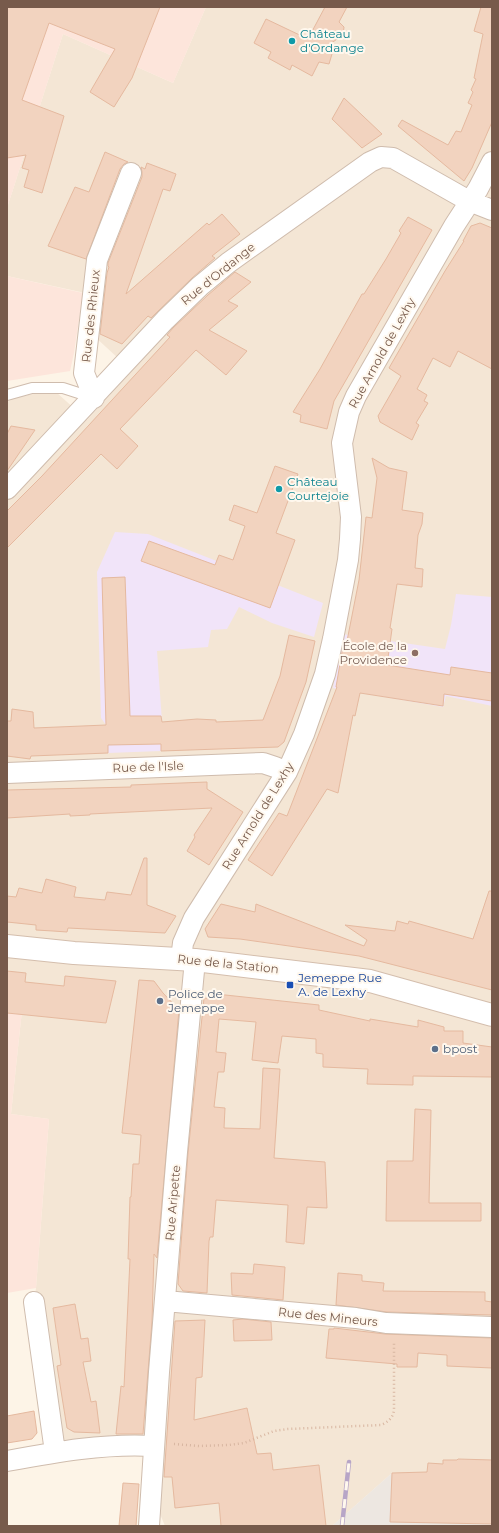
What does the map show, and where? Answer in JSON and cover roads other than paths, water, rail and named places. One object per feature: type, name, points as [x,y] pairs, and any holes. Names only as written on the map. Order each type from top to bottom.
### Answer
[{"type":"street","name":"Rue d'Ordange","points":[[7,489],[94,398],[165,320],[200,286],[234,258],[370,162],[381,157],[394,158],[469,201],[492,210]]},
{"type":"street","name":"Rue Arnold de Lexhy","points":[[188,959],[183,943],[194,918],[287,772],[304,734],[325,674],[348,560],[351,517],[342,457],[342,442],[348,412],[454,226],[478,189],[492,162]]},
{"type":"street","name":"Rue des Rhieux","points":[[94,398],[84,373],[97,260],[131,173]]},
{"type":"street","name":"Rue de l'Isle","points":[[7,773],[262,763],[275,766],[287,772]]},
{"type":"street","name":"Rue de la Station","points":[[7,946],[74,953],[188,959],[370,981],[492,1015]]},
{"type":"street","name":"Rue Aripette","points":[[149,1526],[159,1372],[177,1152],[188,959]]},
{"type":"street","name":"Rue des Mineurs","points":[[165,1301],[394,1323],[492,1327]]},
{"type":"street","points":[[34,1302],[55,1452]]},
{"type":"street","points":[[7,1461],[55,1452],[120,1445],[154,1444]]},
{"type":"lane","points":[[7,395],[32,388],[63,388],[94,398]]},
{"type":"railway","points":[[342,1526],[349,1462]]},
{"type":"place","name":"Château d'Ordange","points":[[292,41]]},
{"type":"place","name":"Château Courtejoie","points":[[279,489]]},
{"type":"place","name":"École de la Providence","points":[[415,653]]},
{"type":"place","name":"Jemeppe Rue A. de Lexhy","points":[[290,985]]},
{"type":"place","name":"Police de Jemeppe","points":[[160,1001]]},
{"type":"place","name":"bpost","points":[[435,1049]]}]
